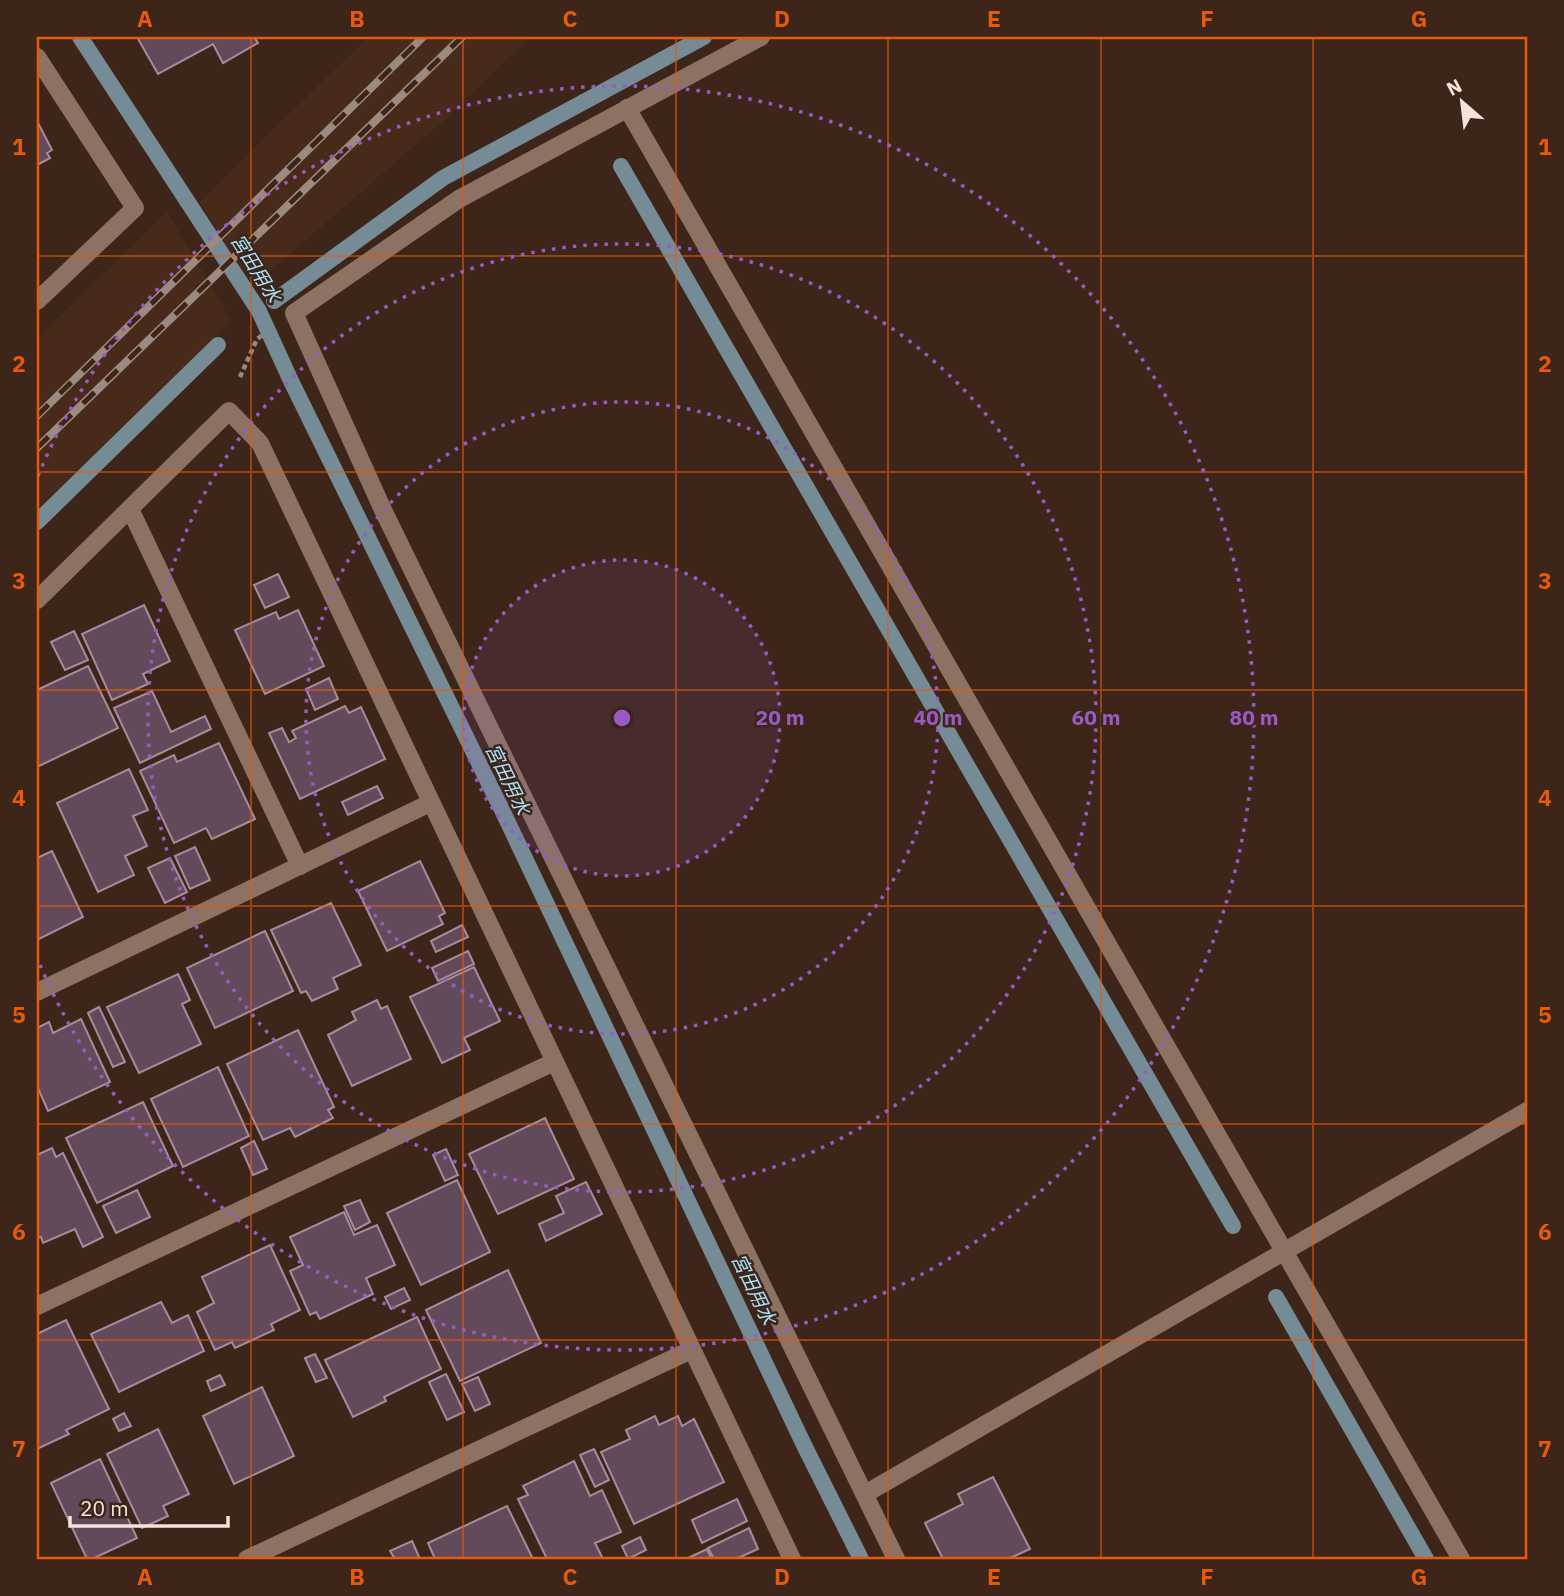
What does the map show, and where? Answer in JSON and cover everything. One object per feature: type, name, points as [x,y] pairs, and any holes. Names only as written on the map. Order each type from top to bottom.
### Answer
[{"type":"street","points":[[761,37],[459,199],[294,313],[383,510],[896,1559]]},
{"type":"street","points":[[37,57],[135,208],[37,301]]},
{"type":"street","points":[[627,108],[1461,1559]]},
{"type":"street","points":[[37,600],[229,411],[260,443],[792,1559]]},
{"type":"street","points":[[130,509],[300,866]]},
{"type":"street","points":[[37,992],[430,803]]},
{"type":"street","points":[[37,1306],[554,1062]]},
{"type":"street","points":[[865,1494],[1527,1111]]},
{"type":"street","points":[[247,1559],[691,1350]]},
{"type":"shaded area","points":[[368,37],[531,37],[442,122],[253,286],[199,202]]},
{"type":"shaded area","points":[[167,212],[232,321],[37,509],[37,338]]},
{"type":"building","points":[[137,37],[254,37],[258,43],[223,63],[213,44],[158,74]]},
{"type":"building","points":[[37,121],[52,150],[47,153],[50,158],[37,165]]},
{"type":"building","points":[[278,574],[289,597],[265,608],[254,585]]},
{"type":"building","points":[[144,605],[170,661],[143,674],[148,684],[112,700],[82,634]]},
{"type":"building","points":[[298,610],[324,666],[265,694],[235,630],[276,612],[279,619]]},
{"type":"building","points":[[74,631],[88,660],[65,670],[51,642]]},
{"type":"building","points":[[88,666],[118,728],[37,767],[37,690]]},
{"type":"building","points":[[329,678],[338,699],[315,710],[306,689]]},
{"type":"building","points":[[152,691],[171,732],[205,716],[211,729],[140,763],[114,708]]},
{"type":"building","points":[[345,706],[349,713],[361,707],[385,759],[300,799],[269,733],[282,728],[289,742],[296,738],[292,731]]},
{"type":"building","points":[[219,743],[255,819],[212,839],[206,828],[174,843],[140,771],[174,755],[177,762]]},
{"type":"building","points":[[129,769],[148,810],[133,816],[147,846],[125,856],[134,875],[98,892],[57,803]]},
{"type":"building","points":[[377,786],[383,798],[348,815],[342,802]]},
{"type":"building","points":[[195,847],[210,880],[190,889],[175,856]]},
{"type":"building","points":[[52,851],[83,917],[37,940],[37,858]]},
{"type":"building","points":[[170,858],[187,892],[165,903],[148,868]]},
{"type":"building","points":[[420,861],[445,913],[439,916],[443,924],[387,951],[358,891]]},
{"type":"building","points":[[331,903],[361,965],[333,978],[338,989],[312,1001],[306,991],[301,993],[271,930]]},
{"type":"building","points":[[462,925],[468,937],[436,952],[431,941]]},
{"type":"building","points":[[265,931],[293,991],[215,1028],[187,968]]},
{"type":"building","points":[[468,951],[474,964],[438,981],[432,968]]},
{"type":"building","points":[[474,967],[500,1021],[464,1038],[470,1050],[442,1063],[410,997]]},
{"type":"building","points":[[178,974],[190,1000],[182,1004],[201,1044],[139,1073],[107,1007]]},
{"type":"building","points":[[377,1000],[381,1009],[387,1006],[411,1059],[352,1086],[328,1035],[356,1020],[352,1012]]},
{"type":"building","points":[[99,1007],[125,1062],[113,1067],[88,1013]]},
{"type":"building","points":[[81,1019],[110,1082],[48,1111],[37,1086],[37,1028],[49,1022],[53,1033]]},
{"type":"building","points":[[298,1030],[334,1107],[328,1110],[333,1118],[295,1137],[290,1128],[263,1140],[227,1064]]},
{"type":"building","points":[[218,1067],[249,1136],[183,1167],[151,1099]]},
{"type":"building","points":[[143,1102],[173,1166],[97,1203],[66,1138]]},
{"type":"building","points":[[545,1118],[574,1179],[498,1214],[469,1154]]},
{"type":"building","points":[[254,1141],[267,1169],[253,1175],[241,1148]]},
{"type":"building","points":[[52,1148],[56,1157],[63,1153],[103,1237],[83,1247],[75,1229],[43,1243],[41,1237],[37,1238],[37,1155]]},
{"type":"building","points":[[446,1149],[458,1175],[445,1181],[433,1155]]},
{"type":"building","points":[[457,1180],[490,1252],[421,1285],[387,1213]]},
{"type":"building","points":[[586,1182],[602,1214],[546,1241],[539,1224],[564,1213],[556,1196]]},
{"type":"building","points":[[137,1190],[150,1217],[116,1233],[103,1206]]},
{"type":"building","points":[[360,1200],[370,1222],[355,1230],[344,1206]]},
{"type":"building","points":[[344,1212],[354,1235],[377,1225],[395,1265],[366,1278],[373,1294],[320,1319],[316,1312],[310,1315],[290,1271],[303,1265],[290,1237]]},
{"type":"building","points":[[270,1245],[300,1310],[271,1324],[274,1330],[235,1348],[232,1342],[215,1350],[197,1312],[214,1303],[202,1277]]},
{"type":"building","points":[[508,1270],[541,1343],[460,1381],[426,1310]]},
{"type":"building","points":[[404,1288],[410,1300],[391,1309],[385,1297]]},
{"type":"building","points":[[161,1302],[172,1323],[188,1315],[204,1351],[119,1392],[91,1334]]},
{"type":"building","points":[[417,1317],[441,1369],[384,1397],[386,1401],[353,1417],[325,1360]]},
{"type":"building","points":[[66,1320],[109,1409],[66,1430],[69,1434],[37,1449],[37,1334]]},
{"type":"building","points":[[315,1354],[327,1378],[316,1382],[305,1358]]},
{"type":"building","points":[[446,1374],[464,1412],[447,1420],[429,1382]]},
{"type":"building","points":[[220,1375],[225,1385],[211,1391],[207,1381]]},
{"type":"building","points":[[478,1377],[490,1404],[475,1411],[462,1384]]},
{"type":"building","points":[[262,1387],[294,1456],[234,1484],[203,1416]]},
{"type":"building","points":[[124,1413],[131,1426],[119,1431],[113,1419]]},
{"type":"building","points":[[655,1416],[659,1425],[678,1416],[682,1426],[694,1419],[724,1482],[634,1524],[601,1452],[630,1439],[626,1430]]},
{"type":"building","points":[[158,1429],[189,1494],[163,1506],[168,1516],[142,1528],[107,1454]]},
{"type":"building","points":[[594,1449],[609,1480],[595,1487],[580,1455]]},
{"type":"building","points":[[100,1459],[137,1538],[87,1559],[51,1483]]},
{"type":"building","points":[[574,1461],[590,1496],[602,1490],[621,1532],[595,1543],[603,1559],[547,1559],[518,1499],[528,1495],[523,1486]]},
{"type":"building","points":[[993,1477],[1030,1549],[1008,1559],[943,1559],[925,1523],[963,1504],[958,1494]]},
{"type":"building","points":[[737,1499],[747,1521],[702,1543],[692,1520]]},
{"type":"building","points":[[507,1506],[533,1559],[435,1559],[428,1543]]},
{"type":"building","points":[[749,1528],[758,1549],[736,1559],[714,1559],[708,1548]]},
{"type":"building","points":[[640,1537],[646,1550],[628,1559],[622,1546]]},
{"type":"building","points":[[412,1541],[420,1559],[395,1559],[390,1551]]},
{"type":"building","points":[[707,1549],[711,1558],[709,1559],[686,1559]]},
{"type":"waterway","name":"宮田用水","points":[[80,37],[259,311],[503,812],[804,1445],[861,1559]]},
{"type":"waterway","points":[[274,301],[443,178],[704,37]]},
{"type":"waterway","points":[[621,166],[1233,1226]]},
{"type":"waterway","points":[[37,522],[218,345]]},
{"type":"waterway","points":[[1276,1297],[1426,1559]]},
{"type":"railway","points":[[37,416],[423,37]]},
{"type":"railway","points":[[37,448],[462,37]]}]
